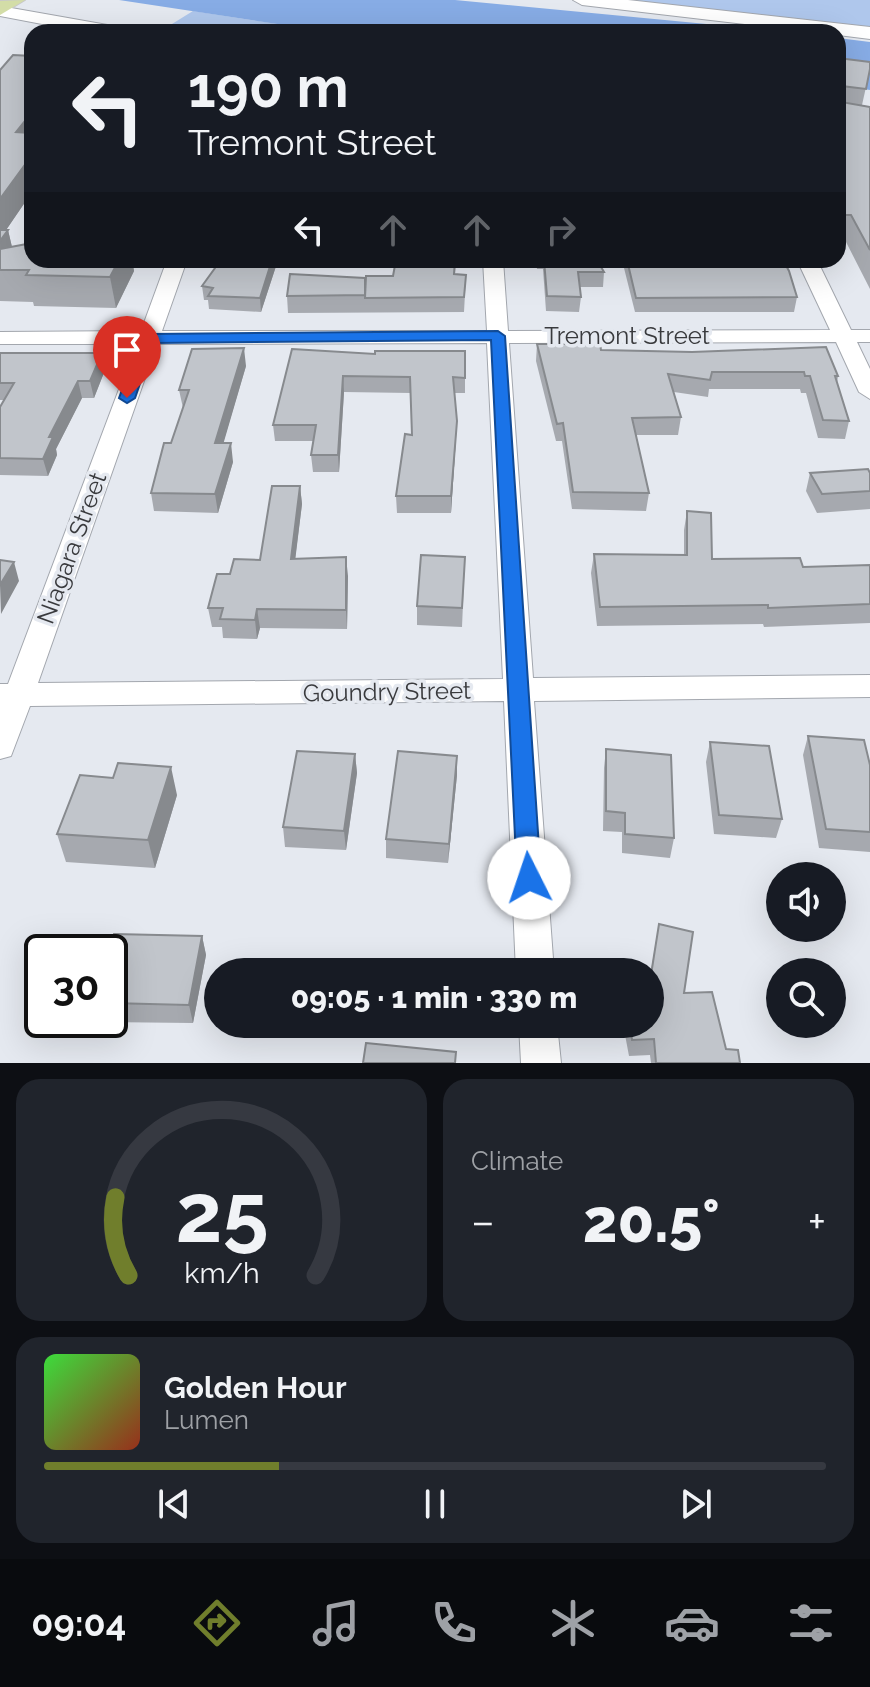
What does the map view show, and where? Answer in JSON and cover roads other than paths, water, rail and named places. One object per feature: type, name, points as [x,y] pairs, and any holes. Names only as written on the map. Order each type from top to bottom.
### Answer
[{"type":"main road","points":[[0,10],[15,0]]},
{"type":"street","points":[[582,0],[791,24]]},
{"type":"street","points":[[0,10],[72,24]]},
{"type":"street","points":[[846,30],[870,33]]},
{"type":"street","name":"Niagara Street","points":[[0,747],[9,695],[174,268]]},
{"type":"street","points":[[494,268],[534,958]]},
{"type":"street","points":[[811,268],[870,392]]},
{"type":"street","name":"Tremont Street","points":[[0,338],[870,336]]},
{"type":"street","name":"Goundry Street","points":[[9,695],[870,686]]},
{"type":"street","points":[[539,1038],[541,1063]]}]
